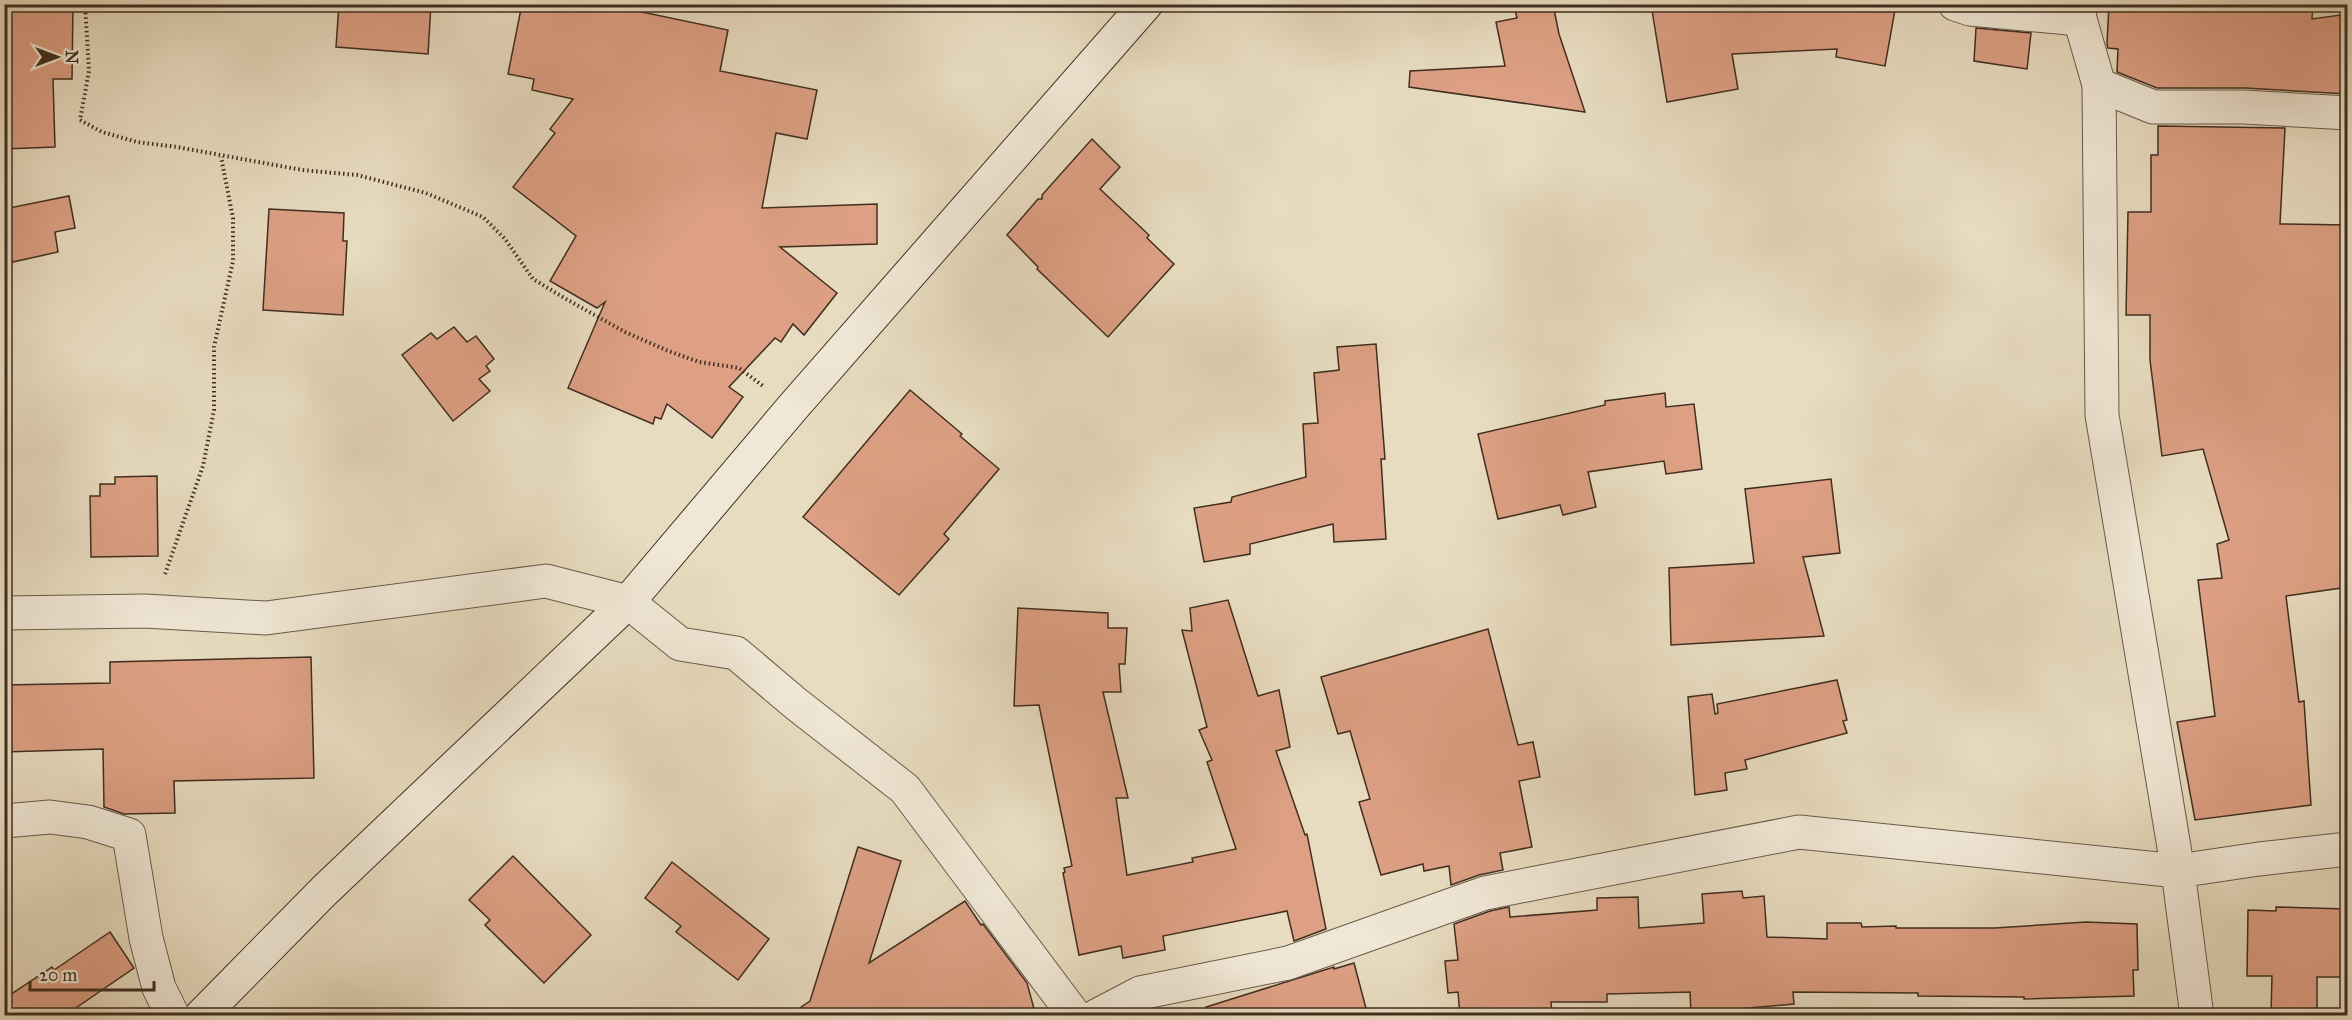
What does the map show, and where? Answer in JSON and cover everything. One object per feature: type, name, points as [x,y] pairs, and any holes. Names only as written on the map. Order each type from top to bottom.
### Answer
[{"type":"street","points":[[201,1016],[324,891],[628,602],[793,407],[1146,4]]},
{"type":"street","points":[[1955,4],[1970,9],[2079,12],[2099,85],[2102,415],[2178,871],[2197,1016]]},
{"type":"street","points":[[2099,85],[2153,107],[2244,107],[2348,113]]},
{"type":"street","points":[[4,613],[145,611],[266,618],[546,581],[628,602],[680,644],[736,653],[795,703],[905,789],[1075,1016]]},
{"type":"street","points":[[4,821],[50,817],[88,822],[129,835],[146,938],[159,988],[173,1016]]},
{"type":"street","points":[[1096,1016],[1140,993],[1288,963],[1485,893],[1799,832],[2178,871],[2348,849]]},
{"type":"path","points":[[85,4],[88,71],[80,120],[102,132],[137,142],[302,170],[357,175],[426,193],[483,217],[505,239],[533,279],[566,299],[625,332],[666,350],[699,362],[739,368],[793,407]]},
{"type":"path","points":[[145,611],[162,581],[203,466],[214,410],[214,347],[233,261],[233,218],[221,157]]},
{"type":"building","points":[[4,4],[73,4],[72,79],[53,79],[55,147],[4,149]]},
{"type":"building","points":[[339,4],[431,4],[428,54],[336,47]]},
{"type":"building","points":[[522,4],[604,4],[728,30],[720,71],[817,90],[807,139],[776,133],[762,208],[877,204],[877,244],[780,247],[837,293],[804,335],[793,324],[781,342],[775,338],[729,387],[743,397],[712,438],[667,404],[661,419],[655,417],[653,424],[568,388],[605,302],[597,308],[550,281],[576,236],[513,187],[555,133],[550,129],[573,99],[532,90],[534,79],[508,74]]},
{"type":"building","points":[[1553,4],[1559,34],[1585,112],[1409,87],[1410,71],[1505,66],[1496,22],[1517,18],[1515,10]]},
{"type":"building","points":[[1651,4],[1896,4],[1885,66],[1836,57],[1837,49],[1732,54],[1738,89],[1667,102]]},
{"type":"building","points":[[2109,4],[2313,4],[2312,19],[2348,14],[2348,94],[2245,88],[2157,88],[2117,72],[2118,49],[2108,48],[2107,44]]},
{"type":"building","points":[[1976,28],[2031,33],[2027,69],[1974,61]]},
{"type":"building","points":[[2158,126],[2285,128],[2280,224],[2348,225],[2348,587],[2286,596],[2299,702],[2304,701],[2311,805],[2195,820],[2177,722],[2215,716],[2198,580],[2222,578],[2217,544],[2229,540],[2203,449],[2162,456],[2150,360],[2150,315],[2126,315],[2128,212],[2151,212],[2151,155],[2158,155]]},
{"type":"building","points":[[1092,139],[1120,167],[1100,189],[1149,235],[1147,238],[1174,264],[1108,337],[1037,269],[1038,267],[1007,235],[1038,199],[1042,199],[1042,195]]},
{"type":"building","points":[[69,196],[75,228],[55,232],[58,252],[8,263],[4,245],[4,209]]},
{"type":"building","points":[[269,209],[344,213],[343,241],[347,241],[343,315],[263,310]]},
{"type":"building","points":[[454,327],[467,342],[476,336],[494,359],[486,366],[490,371],[479,379],[490,391],[453,421],[402,355],[431,333],[437,339]]},
{"type":"building","points":[[1376,344],[1385,459],[1381,459],[1386,539],[1334,542],[1333,524],[1250,544],[1250,554],[1204,562],[1194,508],[1231,502],[1232,497],[1306,477],[1303,424],[1318,423],[1314,373],[1339,370],[1337,347]]},
{"type":"building","points":[[910,390],[999,469],[944,534],[949,539],[899,595],[803,517]]},
{"type":"building","points":[[1665,393],[1666,407],[1694,404],[1702,469],[1666,474],[1664,461],[1588,472],[1596,507],[1563,515],[1560,505],[1498,519],[1478,434],[1605,405],[1605,401]]},
{"type":"building","points":[[157,476],[158,556],[91,557],[90,496],[100,496],[100,484],[115,484],[115,477]]},
{"type":"building","points":[[1831,479],[1840,553],[1803,557],[1824,636],[1671,645],[1669,568],[1754,563],[1745,489]]},
{"type":"building","points":[[1228,600],[1258,696],[1279,690],[1290,747],[1276,751],[1305,835],[1307,834],[1326,929],[1294,941],[1287,911],[1163,936],[1165,950],[1123,958],[1121,946],[1079,955],[1063,873],[1064,868],[1072,866],[1039,705],[1014,706],[1018,608],[1108,613],[1108,628],[1127,628],[1125,664],[1119,664],[1121,692],[1103,692],[1128,798],[1116,798],[1127,875],[1193,862],[1192,858],[1236,849],[1207,762],[1212,760],[1199,730],[1207,727],[1182,630],[1192,631],[1190,608]]},
{"type":"building","points":[[1488,629],[1518,745],[1533,742],[1540,777],[1519,781],[1532,847],[1500,853],[1503,870],[1479,875],[1451,885],[1449,866],[1424,871],[1423,864],[1381,875],[1359,802],[1370,799],[1350,731],[1338,734],[1321,677]]},
{"type":"building","points":[[311,657],[314,778],[174,781],[175,813],[124,814],[104,807],[103,749],[4,752],[4,685],[110,683],[110,662]]},
{"type":"building","points":[[1837,680],[1847,720],[1843,721],[1847,733],[1745,760],[1747,769],[1725,773],[1727,790],[1695,795],[1688,697],[1712,694],[1715,714],[1718,713],[1717,704]]},
{"type":"building","points":[[858,847],[901,861],[869,963],[965,901],[1027,983],[1036,1016],[788,1016],[810,1001]]},
{"type":"building","points":[[513,856],[591,935],[544,983],[485,925],[490,920],[469,900]]},
{"type":"building","points":[[672,862],[769,939],[738,980],[676,932],[681,926],[645,898]]},
{"type":"building","points":[[1742,891],[1743,898],[1764,896],[1767,937],[1827,939],[1827,923],[1861,923],[1862,927],[1896,926],[1896,928],[1995,928],[2086,922],[2137,924],[2138,970],[2133,970],[2134,996],[2024,999],[2024,997],[1918,996],[1918,993],[1793,992],[1794,1004],[1691,1013],[1690,992],[1607,994],[1607,1002],[1551,1002],[1552,1013],[1460,1016],[1458,992],[1448,993],[1445,961],[1458,960],[1454,924],[1490,911],[1509,907],[1510,917],[1597,910],[1597,898],[1638,897],[1639,928],[1704,923],[1702,894]]},
{"type":"building","points":[[2276,907],[2346,909],[2348,977],[2317,977],[2317,1016],[2271,1016],[2272,976],[2247,976],[2248,910],[2276,911]]},
{"type":"building","points":[[110,932],[134,968],[64,1016],[4,1016],[4,999],[52,967],[54,970]]},
{"type":"building","points":[[1354,963],[1368,1016],[1207,1016],[1206,1007],[1334,967],[1334,969]]}]
